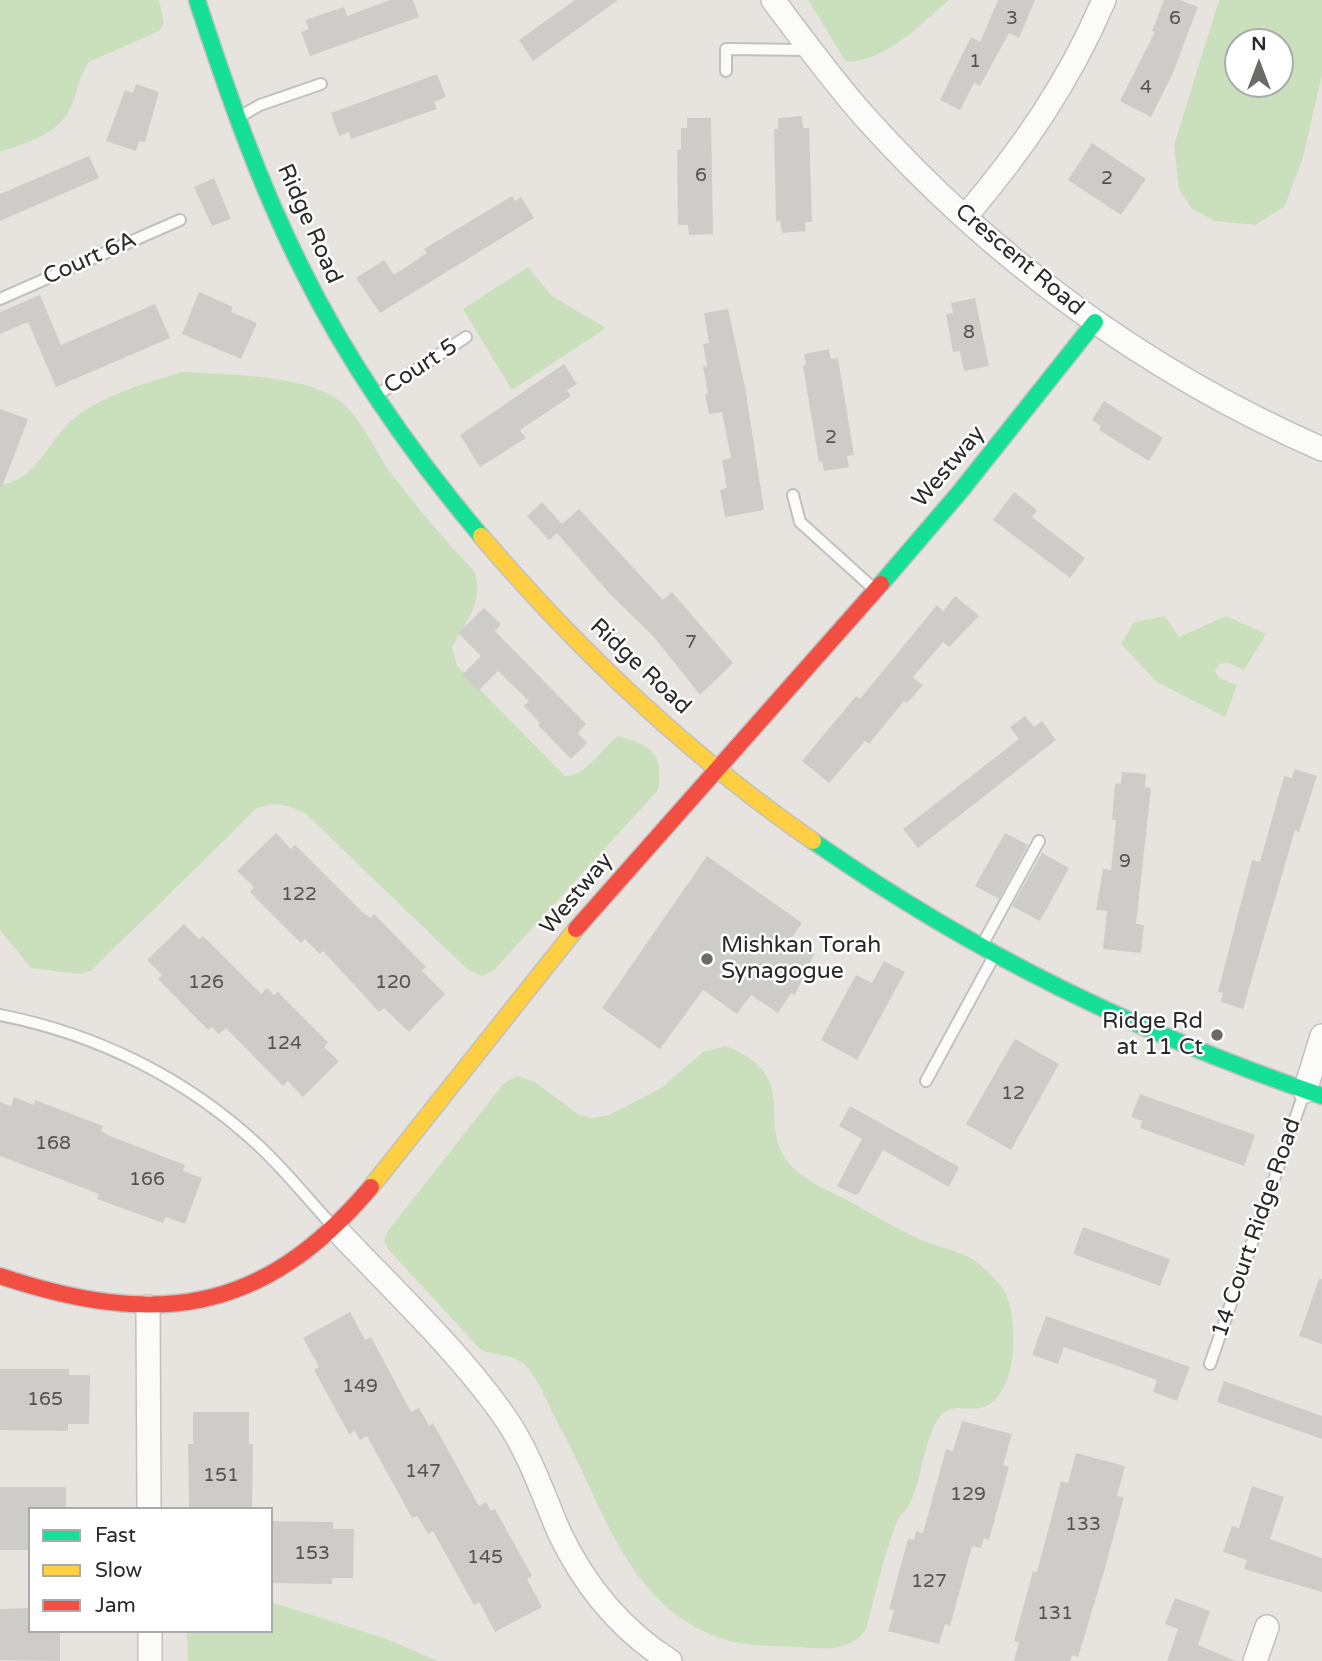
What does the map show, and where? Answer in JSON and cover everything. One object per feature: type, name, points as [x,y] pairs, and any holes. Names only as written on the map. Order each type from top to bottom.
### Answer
[{"type":"street","name":"Ridge Road","points":[[197,0],[239,117],[284,229],[314,293],[375,397],[431,475],[542,605],[627,688],[716,766],[832,857],[987,953],[1136,1026],[1313,1093]]},
{"type":"street","name":"Crescent Road","points":[[773,0],[865,117],[965,217],[1095,322],[1210,394],[1322,449]]},
{"type":"street","points":[[965,217],[1014,158],[1052,104],[1084,48],[1104,0]]},
{"type":"street","name":"Westway","points":[[0,1276],[88,1304],[148,1307],[210,1299],[240,1289],[302,1256],[335,1228],[564,944],[716,766],[876,591],[1095,322]]},
{"type":"street","points":[[1313,1093],[1322,1036]]},
{"type":"street","points":[[335,1228],[415,1313],[504,1417],[525,1450],[577,1567],[622,1624],[670,1661]]},
{"type":"street","points":[[148,1307],[149,1507]]},
{"type":"street","points":[[1255,1661],[1267,1627]]},
{"type":"street","points":[[150,1633],[150,1661]]},
{"type":"lane","points":[[726,71],[726,49],[811,50]]},
{"type":"lane","points":[[239,117],[260,105],[321,84]]},
{"type":"lane","name":"Court 6A","points":[[0,299],[180,220]]},
{"type":"lane","name":"Court 5","points":[[375,397],[466,337]]},
{"type":"lane","points":[[793,495],[800,522],[876,591]]},
{"type":"lane","points":[[926,1081],[1040,841]]},
{"type":"lane","points":[[0,1015],[71,1033],[119,1051],[157,1071],[200,1099],[259,1146],[335,1228]]},
{"type":"lane","name":"14 Court Ridge Road","points":[[1210,1364],[1313,1093]]},
{"type":"green space","points":[[0,0],[159,0],[164,23],[159,31],[89,62],[68,113],[61,122],[33,140],[0,152]]},
{"type":"green space","points":[[808,0],[949,0],[888,49],[875,56],[846,62]]},
{"type":"green space","points":[[1219,0],[1322,0],[1322,75],[1303,157],[1285,206],[1255,225],[1215,221],[1192,209],[1179,189],[1174,145]]},
{"type":"green space","points":[[528,267],[552,296],[606,328],[512,390],[463,309]]},
{"type":"green space","points":[[181,372],[277,379],[314,388],[339,400],[363,427],[388,469],[408,495],[474,571],[477,582],[476,601],[452,647],[457,666],[565,776],[573,775],[587,766],[618,736],[647,747],[657,759],[658,790],[495,969],[483,976],[467,969],[306,814],[277,804],[257,808],[91,971],[79,974],[31,968],[0,930],[0,485],[25,475],[68,424],[90,407],[128,390]]},
{"type":"green space","points":[[1165,616],[1179,637],[1226,616],[1266,634],[1244,670],[1228,663],[1219,664],[1215,670],[1219,678],[1237,685],[1225,717],[1157,682],[1121,644],[1134,622]]},
{"type":"green space","points":[[726,1046],[752,1060],[766,1075],[772,1091],[778,1142],[786,1159],[803,1176],[910,1235],[972,1259],[998,1282],[1010,1307],[1014,1337],[1011,1369],[1006,1383],[990,1404],[982,1408],[952,1409],[939,1418],[929,1438],[913,1496],[892,1535],[866,1629],[853,1642],[836,1647],[760,1646],[730,1641],[688,1623],[661,1602],[639,1577],[620,1548],[530,1370],[521,1361],[481,1350],[388,1249],[384,1241],[387,1232],[504,1083],[517,1076],[535,1082],[579,1115],[592,1118],[609,1115],[661,1088],[703,1052]]},
{"type":"green space","points":[[273,1603],[384,1638],[438,1661],[188,1661],[187,1633],[273,1633]]},
{"type":"building","points":[[390,0],[413,0],[419,17],[310,56],[301,32],[309,29],[305,20],[344,7],[347,16]]},
{"type":"building","points":[[575,0],[618,0],[533,61],[519,40]]},
{"type":"building","points":[[998,0],[1035,0],[1019,38],[1009,33],[980,86],[974,83],[960,110],[940,100],[971,37],[980,42]]},
{"type":"building","points":[[1164,0],[1180,0],[1198,7],[1172,75],[1151,117],[1120,101],[1155,32],[1152,31]]},
{"type":"building","points":[[437,74],[446,97],[434,102],[437,109],[351,139],[349,132],[339,136],[331,113]]},
{"type":"building","points":[[136,84],[159,92],[145,142],[139,141],[136,151],[106,141],[125,90],[133,93]]},
{"type":"building","points":[[802,116],[803,128],[809,128],[812,222],[805,222],[806,231],[782,233],[780,221],[776,221],[774,129],[778,129],[778,118]]},
{"type":"building","points":[[687,118],[711,118],[713,234],[689,235],[688,225],[678,225],[677,150],[681,150],[681,128],[687,128]]},
{"type":"building","points":[[1092,143],[1146,179],[1121,215],[1068,180]]},
{"type":"building","points":[[89,156],[99,178],[0,221],[0,194]]},
{"type":"building","points":[[214,178],[231,219],[212,226],[194,187]]},
{"type":"building","points":[[512,196],[515,201],[521,197],[534,218],[380,313],[356,278],[384,260],[394,275],[427,253],[424,249]]},
{"type":"building","points":[[199,292],[233,307],[231,312],[257,323],[241,359],[182,334]]},
{"type":"building","points":[[40,295],[61,345],[155,304],[170,338],[56,387],[28,322],[0,334],[0,312]]},
{"type":"building","points":[[975,298],[989,366],[964,371],[960,351],[953,352],[946,314],[953,313],[951,303]]},
{"type":"building","points":[[728,309],[745,387],[764,510],[725,517],[720,490],[727,488],[722,460],[731,458],[722,412],[709,414],[705,394],[708,393],[703,367],[707,366],[703,344],[709,343],[704,313]]},
{"type":"building","points":[[829,349],[831,359],[838,358],[854,455],[847,456],[849,467],[824,471],[822,461],[819,462],[803,366],[806,365],[804,354]]},
{"type":"building","points":[[564,364],[577,384],[567,390],[571,396],[520,430],[526,438],[480,467],[460,435]]},
{"type":"building","points":[[1104,401],[1163,438],[1149,461],[1099,430],[1101,426],[1092,420]]},
{"type":"building","points":[[0,409],[28,419],[2,487],[0,487]]},
{"type":"building","points":[[1014,492],[1037,510],[1032,517],[1085,558],[1070,578],[993,520]]},
{"type":"building","points":[[542,502],[562,524],[579,509],[663,600],[672,592],[733,663],[700,695],[654,637],[609,593],[557,533],[549,540],[527,516]]},
{"type":"building","points":[[955,596],[979,616],[949,647],[943,642],[913,677],[923,685],[907,703],[904,701],[869,744],[865,741],[829,783],[802,761],[856,696],[860,699],[937,605],[943,611]]},
{"type":"building","points":[[484,608],[501,624],[495,631],[586,724],[578,733],[587,743],[571,759],[538,725],[540,723],[524,706],[529,701],[498,671],[478,691],[462,675],[481,656],[458,633]]},
{"type":"building","points":[[1025,716],[1034,727],[1042,721],[1056,740],[918,848],[903,829],[1019,739],[1010,727]]},
{"type":"building","points":[[1295,769],[1317,776],[1299,832],[1295,830],[1243,1009],[1221,1002],[1223,993],[1218,992],[1252,860],[1260,862],[1284,776],[1292,778]]},
{"type":"building","points":[[1122,772],[1146,774],[1145,787],[1151,788],[1136,924],[1144,925],[1141,953],[1103,949],[1107,911],[1096,910],[1103,869],[1111,870],[1116,820],[1112,820],[1115,783],[1121,784]]},
{"type":"building","points":[[276,833],[291,849],[295,845],[362,912],[371,918],[374,914],[426,967],[422,971],[445,994],[409,1032],[384,1008],[379,1012],[323,951],[320,954],[305,939],[301,943],[250,892],[254,887],[237,871]]},
{"type":"building","points":[[1005,833],[1028,845],[999,899],[975,886]]},
{"type":"building","points":[[1042,853],[1069,868],[1040,921],[1012,906]]},
{"type":"building","name":"Mishkan Torah Synagogue","points":[[707,856],[802,923],[791,939],[814,954],[795,995],[791,993],[778,1013],[751,995],[737,1014],[703,990],[660,1049],[602,1008]]},
{"type":"building","points":[[184,924],[199,939],[203,936],[261,994],[267,988],[274,995],[278,992],[328,1042],[324,1047],[339,1061],[303,1097],[288,1081],[283,1086],[226,1028],[219,1034],[212,1027],[208,1030],[158,979],[162,975],[147,960]]},
{"type":"building","points":[[884,961],[905,972],[857,1060],[821,1040],[856,975],[872,983]]},
{"type":"building","points":[[1015,1039],[1059,1064],[1011,1150],[966,1124]]},
{"type":"building","points":[[1140,1094],[1255,1135],[1244,1166],[1140,1128],[1142,1121],[1131,1117]]},
{"type":"building","points":[[14,1097],[34,1105],[35,1100],[103,1126],[101,1131],[110,1136],[185,1165],[183,1171],[202,1178],[185,1224],[166,1217],[163,1223],[97,1199],[99,1194],[0,1156],[0,1102],[11,1106]]},
{"type":"building","points":[[850,1106],[959,1167],[949,1187],[883,1150],[859,1193],[855,1195],[837,1186],[862,1139],[839,1126]]},
{"type":"building","points":[[1083,1227],[1170,1259],[1160,1286],[1073,1254]]},
{"type":"building","points":[[1319,1279],[1322,1279],[1322,1344],[1299,1336]]},
{"type":"building","points":[[350,1312],[365,1340],[371,1337],[411,1412],[419,1408],[429,1426],[433,1423],[479,1506],[486,1502],[491,1511],[495,1509],[532,1576],[527,1579],[542,1607],[495,1632],[479,1602],[474,1605],[433,1531],[428,1534],[417,1516],[412,1518],[367,1436],[360,1440],[355,1431],[349,1434],[314,1370],[319,1367],[303,1338]]},
{"type":"building","points":[[1046,1316],[1190,1367],[1177,1401],[1153,1392],[1157,1380],[1064,1347],[1058,1364],[1032,1355]]},
{"type":"building","points":[[0,1369],[69,1369],[69,1375],[90,1375],[89,1424],[68,1424],[68,1431],[0,1430]]},
{"type":"building","points":[[1224,1381],[1322,1416],[1322,1439],[1217,1402]]},
{"type":"building","points":[[193,1412],[249,1412],[249,1444],[253,1444],[252,1507],[189,1507],[188,1444],[193,1444]]},
{"type":"building","points":[[962,1421],[1012,1434],[1003,1465],[1009,1467],[989,1540],[984,1538],[981,1548],[972,1546],[950,1626],[945,1624],[939,1644],[888,1631],[894,1611],[889,1609],[908,1539],[914,1540],[916,1531],[923,1533],[946,1449],[953,1451]]},
{"type":"building","points":[[1076,1453],[1125,1466],[1117,1496],[1124,1497],[1105,1568],[1078,1657],[1072,1655],[1070,1661],[1014,1661],[1019,1642],[1014,1641],[1033,1571],[1037,1572],[1061,1481],[1068,1483]]},
{"type":"building","points":[[1252,1486],[1284,1497],[1270,1539],[1322,1558],[1322,1592],[1244,1569],[1247,1560],[1223,1552],[1232,1526],[1239,1528]]},
{"type":"building","points":[[0,1487],[66,1487],[66,1507],[28,1507],[28,1550],[0,1550]]},
{"type":"building","points":[[273,1521],[333,1522],[333,1529],[354,1529],[353,1578],[332,1578],[332,1584],[273,1583]]},
{"type":"building","points":[[1175,1598],[1210,1611],[1198,1645],[1236,1661],[1167,1661],[1178,1629],[1165,1624]]},
{"type":"building","points":[[28,1608],[28,1633],[60,1633],[60,1661],[0,1660],[0,1609]]},
{"type":"traffic: fast","points":[[197,0],[257,169],[285,235],[319,303],[383,407],[430,473],[481,536]]},
{"type":"traffic: fast","points":[[881,584],[959,493],[1095,322]]},
{"type":"traffic: fast","points":[[813,841],[935,920],[1058,987],[1186,1045],[1322,1096]]},
{"type":"traffic: slow","points":[[481,536],[556,620],[637,699],[722,773],[813,841]]},
{"type":"traffic: slow","points":[[371,1187],[576,929]]},
{"type":"traffic: jam","points":[[576,929],[881,584]]},
{"type":"traffic: jam","points":[[0,1276],[56,1292],[107,1302],[156,1305],[202,1299],[246,1286],[288,1263],[330,1230],[371,1187]]},
{"type":"place","name":"Mishkan Torah Synagogue","points":[[707,959]]},
{"type":"place","name":"Ridge Rd at 11 Ct","points":[[1217,1035]]}]
